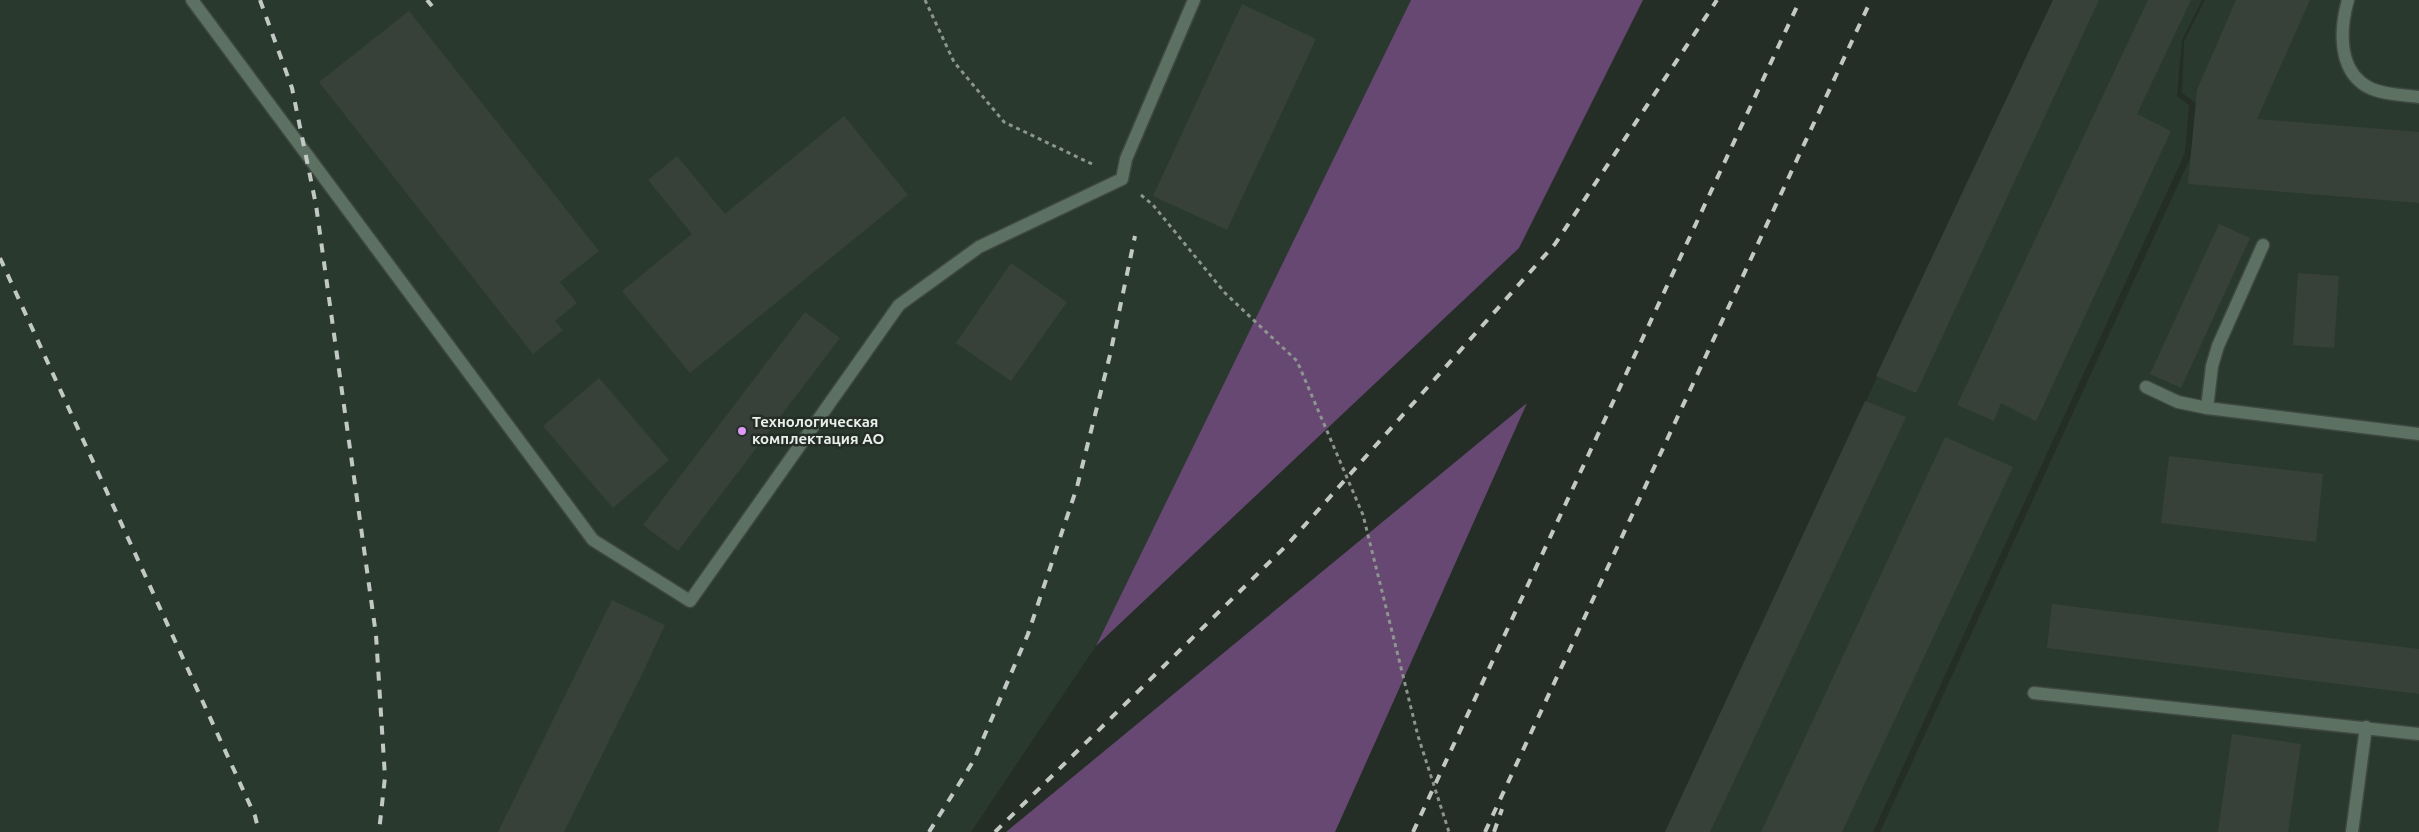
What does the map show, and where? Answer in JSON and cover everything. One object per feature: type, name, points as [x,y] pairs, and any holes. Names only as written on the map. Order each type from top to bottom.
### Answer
[{"type":"lane","points":[[192,0],[593,540],[690,601],[899,305],[979,247],[1122,178],[1126,159],[1194,0]]},
{"type":"lane","points":[[2348,0],[2343,34],[2344,56],[2348,69],[2358,81],[2374,90],[2419,97]]},
{"type":"lane","points":[[2207,408],[2212,366],[2218,346],[2264,245]]},
{"type":"lane","points":[[2146,387],[2178,402],[2207,408],[2419,434]]},
{"type":"lane","points":[[2034,693],[2419,734]]},
{"type":"lane","points":[[2352,832],[2366,727]]},
{"type":"path","points":[[925,0],[954,62],[1004,122],[1122,178],[1153,205],[1224,294],[1297,360],[1363,515],[1418,736],[1449,832]]},
{"type":"shaded area","points":[[0,0],[1411,0],[1096,646],[971,832],[0,832]]},
{"type":"shaded area","points":[[1411,0],[1643,0],[1519,248],[1096,646]]},
{"type":"shaded area","points":[[2053,0],[2202,0],[2182,40],[2177,96],[2189,105],[2185,153],[1873,832],[1665,832]]},
{"type":"shaded area","points":[[2205,0],[2419,0],[2419,832],[1880,832],[2194,150],[2197,104],[2182,93],[2184,41]]},
{"type":"shaded area","points":[[1527,403],[1335,832],[1006,832]]},
{"type":"building","points":[[2053,0],[2099,0],[1916,393],[1876,376]]},
{"type":"building","points":[[2148,0],[2191,0],[2137,114],[2171,131],[2036,421],[2001,403],[1994,421],[1957,405]]},
{"type":"building","points":[[2236,0],[2310,0],[2257,119],[2419,132],[2419,203],[2188,184],[2197,90]]},
{"type":"building","points":[[1242,4],[1316,39],[1227,230],[1153,196]]},
{"type":"building","points":[[409,11],[599,251],[560,282],[577,303],[555,321],[563,330],[533,354],[319,82]]},
{"type":"building","points":[[844,116],[908,195],[690,373],[622,291],[692,234],[648,180],[677,156],[725,214]]},
{"type":"building","points":[[2219,224],[2250,238],[2181,388],[2150,374]]},
{"type":"building","points":[[1011,263],[1067,302],[1011,381],[956,343]]},
{"type":"building","points":[[2298,273],[2339,276],[2334,348],[2293,345]]},
{"type":"building","name":"Технологическая комплектация АО","points":[[805,312],[840,338],[678,551],[643,525]]},
{"type":"building","points":[[599,378],[669,460],[613,508],[543,426]]},
{"type":"building","points":[[1865,401],[1906,417],[1710,832],[1665,832]]},
{"type":"building","points":[[1945,437],[2013,467],[1842,832],[1761,832]]},
{"type":"building","points":[[2169,456],[2323,474],[2316,542],[2161,523]]},
{"type":"building","points":[[612,600],[665,625],[644,670],[564,832],[498,832]]},
{"type":"building","points":[[2052,604],[2419,649],[2419,694],[2047,648]]},
{"type":"building","points":[[2232,734],[2301,744],[2288,832],[2218,832]]},
{"type":"railway","points":[[260,0],[292,88],[316,205],[376,635],[385,777],[379,832]]},
{"type":"railway","points":[[427,0],[432,6]]},
{"type":"railway","points":[[995,832],[1288,544],[1555,244],[1717,0]]},
{"type":"railway","points":[[1413,832],[1800,0]]},
{"type":"railway","points":[[1485,832],[1871,0]]},
{"type":"railway","points":[[929,832],[974,760],[1028,634],[1077,487],[1110,355],[1135,236]]},
{"type":"railway","points":[[0,258],[255,816],[259,832]]},
{"type":"railway","points":[[1494,832],[1502,809]]},
{"type":"place","name":"Технологическая комплектация АО","points":[[742,431]]}]
